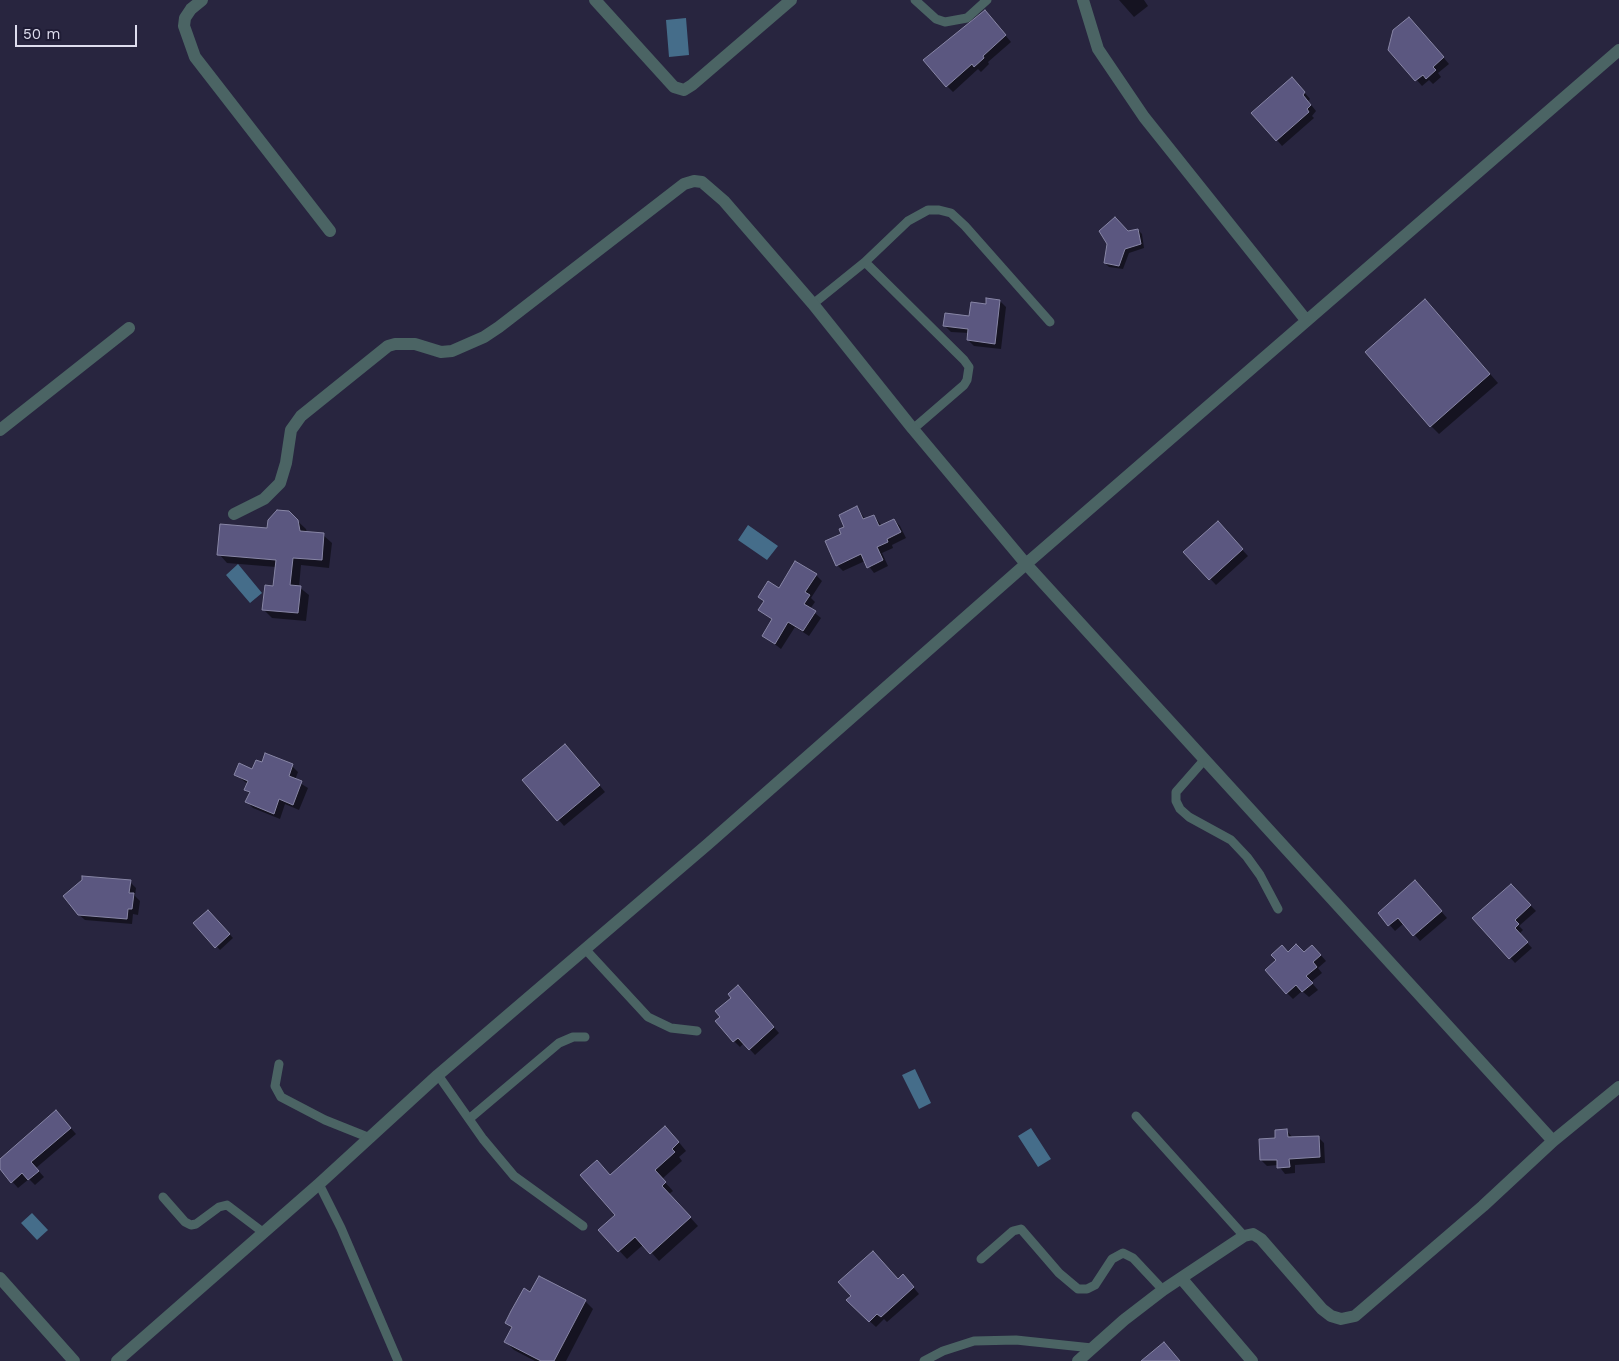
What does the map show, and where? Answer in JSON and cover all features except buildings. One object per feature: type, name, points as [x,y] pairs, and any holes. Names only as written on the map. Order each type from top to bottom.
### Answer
[{"type":"street","points":[[202,0],[191,9],[184,26],[195,57],[330,231]]},
{"type":"street","points":[[595,0],[674,87],[684,90],[791,0]]},
{"type":"street","points":[[1083,0],[1098,49],[1138,108],[1306,320]]},
{"type":"street","points":[[118,1361],[319,1184],[438,1075],[586,950],[1306,320],[1619,50]]},
{"type":"street","points":[[234,514],[259,502],[280,482],[284,472],[291,430],[302,416],[388,346],[415,344],[441,352],[452,351],[484,337],[684,184],[694,181],[702,182],[714,190],[813,304],[912,429],[1026,564],[1553,1141]]},
{"type":"street","points":[[0,430],[129,328]]},
{"type":"street","points":[[1078,1361],[1163,1290],[1244,1236],[1253,1234],[1261,1239],[1322,1309],[1331,1316],[1341,1319],[1354,1316],[1483,1206],[1553,1141],[1619,1088]]},
{"type":"street","points":[[0,1278],[74,1361]]},
{"type":"street","points":[[1181,1278],[1252,1361]]},
{"type":"lane","points":[[915,0],[936,19],[945,22],[967,18],[987,0]]},
{"type":"lane","points":[[813,304],[865,262],[908,221],[928,210],[951,213],[1050,322]]},
{"type":"lane","points":[[865,262],[969,367],[968,380],[912,429]]},
{"type":"lane","points":[[1205,759],[1176,792],[1176,801],[1180,809],[1190,817],[1231,840],[1260,875],[1278,909]]},
{"type":"lane","points":[[586,950],[648,1017],[671,1028],[697,1032]]},
{"type":"lane","points":[[469,1119],[559,1043],[574,1037],[585,1037]]},
{"type":"lane","points":[[278,1064],[275,1086],[281,1097],[325,1120],[370,1138]]},
{"type":"lane","points":[[438,1075],[469,1119],[514,1176],[583,1226]]},
{"type":"lane","points":[[1136,1116],[1244,1236]]},
{"type":"lane","points":[[319,1184],[341,1228],[398,1361]]},
{"type":"lane","points":[[163,1198],[188,1224],[196,1224],[219,1207],[227,1205],[238,1211],[264,1233]]},
{"type":"lane","points":[[981,1259],[1013,1231],[1020,1229],[1059,1273],[1078,1289],[1095,1285],[1112,1259],[1123,1253],[1133,1258],[1163,1290]]},
{"type":"lane","points":[[924,1361],[943,1350],[974,1341],[1016,1340],[1092,1348]]},
{"type":"water","points":[[686,18],[689,55],[669,57],[666,20]]},
{"type":"water","points":[[748,525],[778,546],[767,560],[738,540]]},
{"type":"water","points":[[238,564],[262,593],[250,603],[226,575]]},
{"type":"water","points":[[915,1069],[931,1103],[919,1109],[902,1075]]},
{"type":"water","points":[[1031,1128],[1051,1159],[1038,1167],[1018,1136]]},
{"type":"water","points":[[32,1213],[48,1230],[37,1240],[21,1223]]}]
